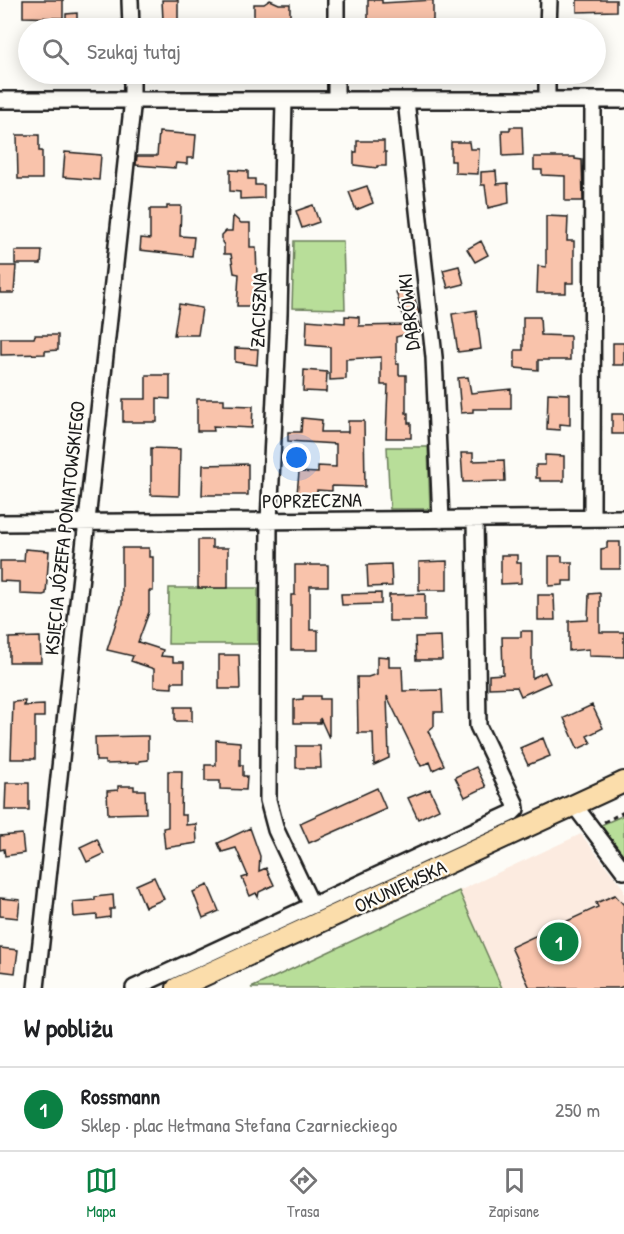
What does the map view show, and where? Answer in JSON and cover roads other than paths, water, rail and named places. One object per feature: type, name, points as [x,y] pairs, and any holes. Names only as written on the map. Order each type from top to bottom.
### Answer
[{"type":"main road","name":"OKUNIEWSKA","points":[[177,988],[624,782]]},
{"type":"street","points":[[130,0],[131,18]]},
{"type":"street","points":[[336,0],[336,18]]},
{"type":"street","points":[[548,18],[549,0]]},
{"type":"street","name":"KSIĘCIA JÓZEFA PONIATOWSKIEGO","points":[[36,988],[133,99],[132,84]]},
{"type":"street","points":[[336,84],[336,100]]},
{"type":"street","points":[[547,84],[547,100]]},
{"type":"street","points":[[0,100],[624,100]]},
{"type":"street","name":"ZACISZNA","points":[[284,100],[279,314],[269,521],[268,800],[276,830],[312,906]]},
{"type":"street","name":"DĄBRÓWKI","points":[[406,100],[434,357],[441,520]]},
{"type":"street","points":[[592,517],[593,100]]},
{"type":"street","name":"POPRZECZNA","points":[[0,523],[624,518]]},
{"type":"street","name":"OKUNIEWSKA","points":[[134,988],[512,813],[516,809],[478,726],[475,519]]},
{"type":"street","points":[[574,805],[624,871]]},
{"type":"place","name":"Rossmann","points":[[559,942]]}]
